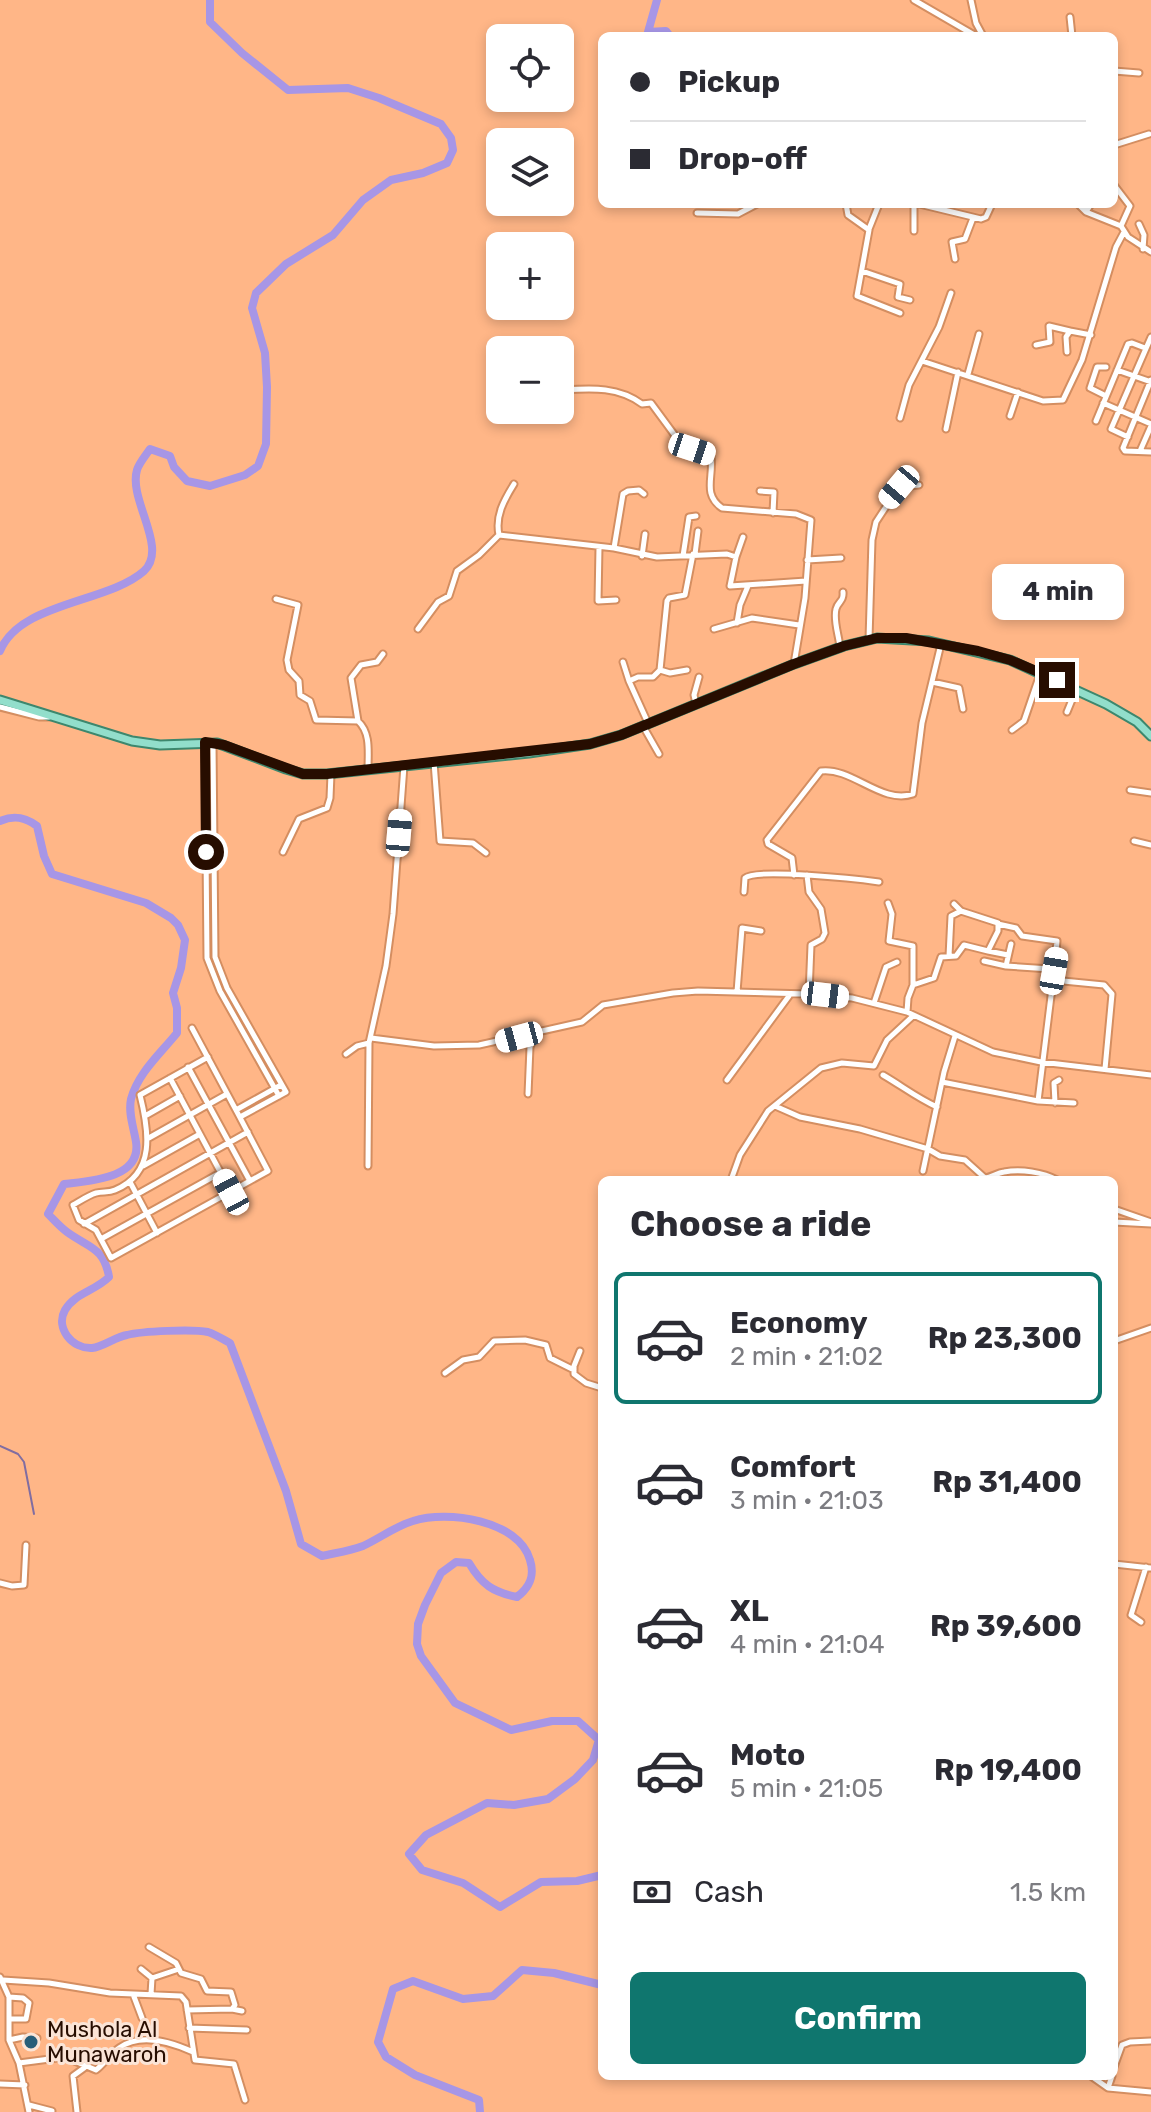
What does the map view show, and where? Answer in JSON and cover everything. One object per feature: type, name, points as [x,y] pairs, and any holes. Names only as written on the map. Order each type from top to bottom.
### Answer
[{"type":"main road","points":[[0,700],[152,745],[209,743],[303,774],[331,774],[590,744],[840,648],[869,639],[906,638],[1010,660],[1132,719],[1151,736]]},
{"type":"street","points":[[914,0],[969,32]]},
{"type":"street","points":[[971,0],[981,32]]},
{"type":"street","points":[[1070,17],[1072,32]]},
{"type":"street","points":[[1118,71],[1139,73]]},
{"type":"street","points":[[1118,144],[1149,134]]},
{"type":"street","points":[[922,361],[1043,401],[1063,400],[1091,335],[1130,206],[1118,190]]},
{"type":"street","points":[[697,213],[738,214],[749,208]]},
{"type":"street","points":[[847,208],[848,215],[869,229]]},
{"type":"street","points":[[877,208],[869,229],[858,297],[900,313]]},
{"type":"street","points":[[914,231],[917,208]]},
{"type":"street","points":[[933,208],[973,218],[985,218],[990,208]]},
{"type":"street","points":[[1082,208],[1123,229],[1143,249],[1151,252]]},
{"type":"street","points":[[1086,212],[1088,208]]},
{"type":"street","points":[[955,259],[952,242],[965,239],[973,218]]},
{"type":"street","points":[[1139,224],[1144,235],[1143,249]]},
{"type":"street","points":[[862,271],[900,284],[898,297],[910,300]]},
{"type":"street","points":[[900,418],[909,385],[939,327],[951,293]]},
{"type":"street","points":[[1036,345],[1050,342],[1048,322],[1091,335]]},
{"type":"street","points":[[1067,352],[1066,337],[1070,331]]},
{"type":"street","points":[[968,374],[979,334]]},
{"type":"street","points":[[1128,437],[1112,430],[1151,337]]},
{"type":"street","points":[[1096,421],[1128,344],[1145,348]]},
{"type":"street","points":[[1106,367],[1097,367],[1090,388],[1106,396]]},
{"type":"street","points":[[1117,370],[1151,381],[1124,450],[1151,452]]},
{"type":"street","points":[[946,429],[958,372]]},
{"type":"street","points":[[574,390],[603,389],[625,393],[642,404],[651,403],[679,441],[711,457],[709,489],[715,503],[722,508],[796,514],[810,519],[806,581],[794,664]]},
{"type":"street","points":[[1010,416],[1018,392]]},
{"type":"street","points":[[1103,403],[1151,425],[1140,452]]},
{"type":"street","points":[[499,535],[501,507],[514,484]]},
{"type":"street","points":[[869,639],[872,540],[876,522],[899,487],[919,485]]},
{"type":"street","points":[[614,548],[623,494],[630,490],[639,490],[644,494]]},
{"type":"street","points":[[760,491],[774,492],[773,513]]},
{"type":"street","points":[[683,556],[689,517],[696,516]]},
{"type":"street","points":[[629,681],[638,677],[653,677],[660,670],[667,601],[685,595],[698,531]]},
{"type":"street","points":[[642,556],[645,534]]},
{"type":"street","points":[[499,535],[614,548],[642,556],[727,554],[736,557]]},
{"type":"street","points":[[418,629],[438,602],[449,596],[457,571],[499,535]]},
{"type":"street","points":[[743,537],[730,586],[806,581]]},
{"type":"street","points":[[599,547],[598,601],[616,600]]},
{"type":"street","points":[[807,560],[841,558]]},
{"type":"street","points":[[737,623],[748,586]]},
{"type":"street","points":[[840,648],[835,628],[836,611],[844,598],[843,592]]},
{"type":"street","points":[[276,599],[298,605],[289,641],[288,666],[299,681],[300,695],[310,701],[315,719],[358,721]]},
{"type":"street","points":[[714,629],[756,618],[799,625]]},
{"type":"street","points":[[794,875],[792,858],[768,844],[767,840],[821,771],[838,772],[894,795],[913,794],[922,723],[941,644]]},
{"type":"street","points":[[368,769],[367,734],[358,721],[351,678],[361,665],[377,662],[383,654]]},
{"type":"street","points":[[623,662],[645,725],[659,754]]},
{"type":"street","points":[[660,670],[670,673],[687,670]]},
{"type":"street","points":[[1012,730],[1024,721],[1040,673]]},
{"type":"street","points":[[696,704],[694,695],[699,677]]},
{"type":"street","points":[[932,682],[959,688],[963,709]]},
{"type":"street","points":[[1067,712],[1076,690]]},
{"type":"street","points":[[0,707],[49,717]]},
{"type":"street","points":[[209,743],[215,957],[227,988],[286,1092],[240,1117]]},
{"type":"street","points":[[209,743],[207,958],[220,991],[279,1096]]},
{"type":"street","points":[[434,762],[440,841],[473,843],[486,853]]},
{"type":"street","points":[[368,1166],[370,1041],[393,914],[404,766]]},
{"type":"street","points":[[283,852],[296,822],[304,815],[327,808],[331,774]]},
{"type":"street","points":[[1130,790],[1151,793]]},
{"type":"street","points":[[1134,841],[1151,845]]},
{"type":"street","points":[[744,892],[747,874],[807,875],[879,882]]},
{"type":"street","points":[[807,875],[808,891],[821,909],[825,933],[822,939],[811,945],[809,994]]},
{"type":"street","points":[[733,1176],[743,1149],[757,1126],[775,1106],[829,1065],[874,1066],[887,1040],[910,1014],[908,998],[913,985],[913,946],[889,941],[892,914],[888,903]]},
{"type":"street","points":[[954,904],[961,911],[1013,926],[1022,936],[1057,941],[1038,1101]]},
{"type":"street","points":[[949,956],[951,916],[961,911]]},
{"type":"street","points":[[988,951],[998,934],[998,924]]},
{"type":"street","points":[[737,992],[742,928],[761,931]]},
{"type":"street","points":[[913,985],[934,978],[939,960],[956,956],[966,944],[1008,955]]},
{"type":"street","points":[[1006,966],[1011,944]]},
{"type":"street","points":[[984,961],[1050,969]]},
{"type":"street","points":[[874,1003],[886,967],[897,962]]},
{"type":"street","points":[[1053,980],[1109,988],[1112,994],[1105,1069]]},
{"type":"street","points":[[346,1054],[370,1041],[434,1046],[479,1045],[585,1021],[603,1005],[617,1002],[673,993],[737,992],[852,998],[910,1014],[993,1052],[1041,1062],[1151,1075]]},
{"type":"street","points":[[727,1080],[790,995]]},
{"type":"street","points":[[192,1028],[268,1171],[111,1258],[96,1230],[79,1220],[73,1205],[97,1192],[109,1192],[130,1182],[143,1166],[200,1134]]},
{"type":"street","points":[[528,1094],[530,1047],[537,1032]]},
{"type":"street","points":[[923,1171],[955,1036]]},
{"type":"street","points":[[143,1166],[147,1139],[140,1095],[208,1057]]},
{"type":"street","points":[[188,1067],[250,1181]]},
{"type":"street","points":[[883,1075],[909,1090],[915,1098],[937,1107]]},
{"type":"street","points":[[170,1078],[231,1192]]},
{"type":"street","points":[[1055,1103],[1054,1083],[1059,1080]]},
{"type":"street","points":[[942,1082],[1038,1101],[1074,1103]]},
{"type":"street","points":[[236,1110],[281,1085]]},
{"type":"street","points":[[147,1139],[227,1094]]},
{"type":"street","points":[[145,1116],[180,1096]]},
{"type":"street","points":[[775,1106],[800,1117],[849,1126],[928,1149],[940,1156],[967,1160],[981,1176]]},
{"type":"street","points":[[84,1224],[248,1132]]},
{"type":"street","points":[[994,1176],[1013,1172],[1049,1176]]},
{"type":"street","points":[[101,1239],[220,1173]]},
{"type":"street","points":[[130,1182],[157,1233]]},
{"type":"street","points":[[1118,1211],[1151,1223]]},
{"type":"street","points":[[1118,1222],[1151,1223]]},
{"type":"street","points":[[1118,1340],[1151,1328]]},
{"type":"street","points":[[445,1373],[463,1360],[479,1357],[494,1341],[509,1339],[546,1345],[550,1358],[574,1370]]},
{"type":"street","points":[[580,1351],[574,1370],[576,1377],[598,1386]]},
{"type":"street","points":[[0,1583],[24,1585],[26,1545]]},
{"type":"street","points":[[1118,1564],[1148,1567],[1131,1615],[1141,1622]]},
{"type":"street","points":[[149,1947],[174,1962],[182,1973],[201,1979],[207,1991],[231,1992],[235,2005],[232,2009]]},
{"type":"street","points":[[141,1969],[152,1978]]},
{"type":"street","points":[[152,1978],[179,1969]]},
{"type":"street","points":[[151,1994],[152,1978]]},
{"type":"street","points":[[52,2111],[29,2108],[19,2063],[9,2040],[9,1997],[2,1979],[133,1994],[181,1996],[185,1999],[194,2058],[197,2061],[234,2064],[245,2100]]},
{"type":"street","points":[[133,1994],[142,2018]]},
{"type":"street","points":[[9,1997],[23,1998],[29,2003],[26,2019],[9,2019]]},
{"type":"street","points":[[187,2010],[242,2011]]},
{"type":"street","points":[[189,2028],[247,2030]]},
{"type":"street","points":[[9,2040],[37,2038]]},
{"type":"street","points":[[19,2063],[68,2058],[85,2068],[98,2069],[117,2049],[148,2040],[168,2042],[194,2052]]},
{"type":"street","points":[[1118,2056],[1122,2045],[1151,2041]]},
{"type":"street","points":[[68,2058],[69,2067]]},
{"type":"street","points":[[77,2112],[73,2077],[85,2068]]},
{"type":"street","points":[[1095,2080],[1108,2088],[1151,2092]]},
{"type":"street","points":[[1108,2088],[1111,2080]]},
{"type":"street","points":[[0,2084],[25,2085]]},
{"type":"waterway","points":[[0,651],[10,635],[26,622],[128,582],[144,571],[151,561],[152,550],[136,482],[138,467],[150,449],[170,456],[174,467],[187,481],[210,486],[245,475],[258,466],[266,444],[267,387],[265,353],[252,308],[256,293],[286,264],[333,235],[363,200],[391,180],[423,173],[447,163],[453,150],[451,138],[441,124],[379,98],[348,88],[288,90],[210,22],[210,0]]},
{"type":"waterway","points":[[648,32],[657,0]]},
{"type":"waterway","points":[[648,32],[667,32]]},
{"type":"waterway","points":[[0,821],[19,818],[37,826],[52,874],[146,903],[171,918],[185,940],[173,993],[177,1008],[177,1033],[144,1072],[131,1099],[136,1154],[131,1164],[111,1176],[64,1184],[48,1214],[64,1230],[99,1254],[109,1277],[69,1304],[62,1317],[67,1336],[78,1345],[92,1348],[127,1335],[168,1331],[208,1332],[230,1343],[286,1491],[301,1544],[322,1556],[363,1546],[394,1529],[427,1518],[480,1521],[512,1535],[523,1546],[530,1560],[532,1576],[525,1589],[517,1597],[501,1593],[479,1577],[469,1563],[456,1562],[441,1573],[425,1605],[418,1624],[417,1644],[421,1656],[455,1703],[511,1730],[552,1721],[578,1721],[598,1739]]},
{"type":"waterway","points":[[0,1446],[18,1454],[24,1462],[34,1514]]},
{"type":"waterway","points":[[598,1743],[593,1760],[575,1779],[548,1799],[514,1805],[487,1803],[426,1835],[409,1854],[422,1870],[463,1883],[500,1907],[541,1882],[577,1881],[598,1876]]},
{"type":"waterway","points":[[480,2112],[479,2100],[415,2075],[386,2057],[378,2042],[393,1989],[413,1981],[463,1999],[493,1996],[522,1970],[554,1973],[598,1984]]},
{"type":"place","name":"Mushola Al Munawaroh","points":[[31,2042]]},
{"type":"route","points":[[206,852],[205,742],[224,745],[303,774],[556,750],[621,735],[794,664],[877,638],[906,638],[978,651],[1010,660],[1057,680]]}]
